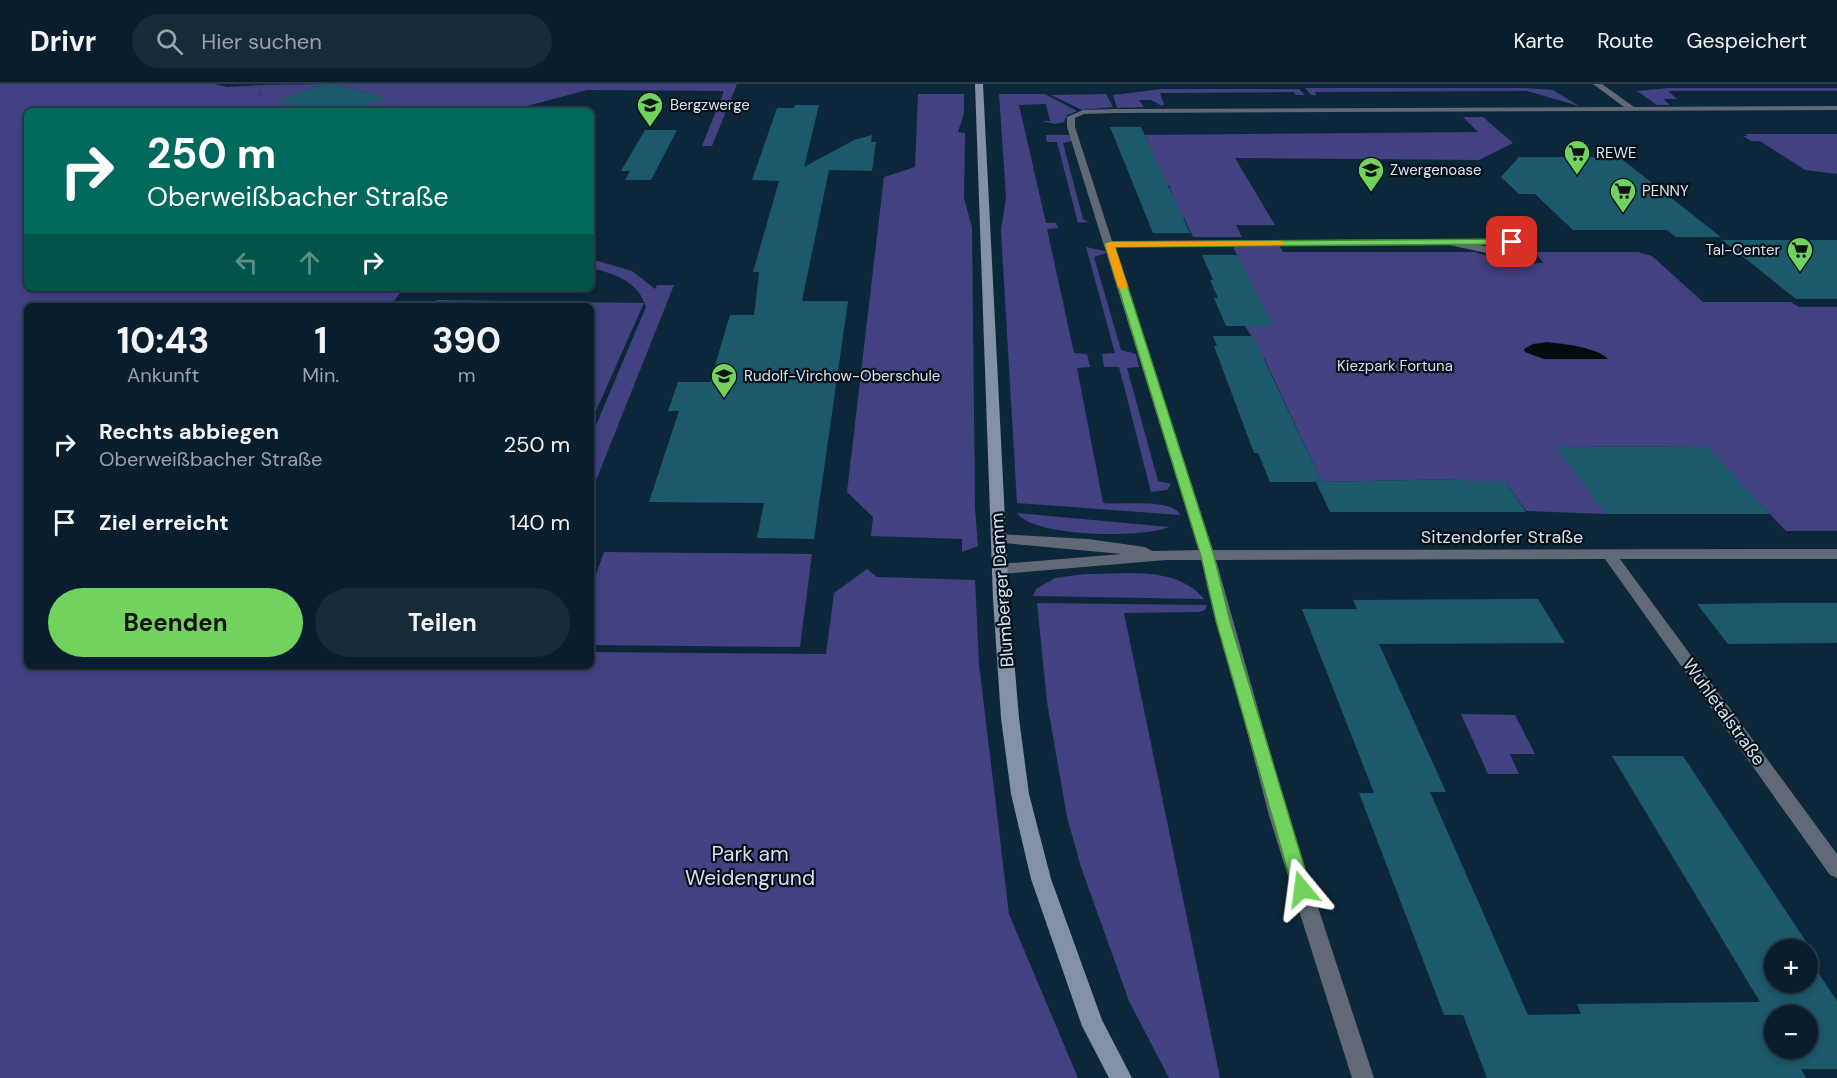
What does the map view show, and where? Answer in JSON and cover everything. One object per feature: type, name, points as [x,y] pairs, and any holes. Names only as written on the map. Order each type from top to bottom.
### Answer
[{"type":"main road","name":"Blumberger Damm","points":[[979,84],[998,539],[1010,718],[1020,794],[1041,879],[1093,1026],[1121,1078]]},
{"type":"street","points":[[1597,84],[1641,115]]},
{"type":"street","points":[[1363,1078],[1328,978],[1223,621],[1208,556],[1071,127],[1071,117],[1083,112],[1837,108]]},
{"type":"street","points":[[1110,244],[1512,242],[1524,252],[1525,257],[1508,257],[1475,245],[1446,243]]},
{"type":"street","name":"Sitzendorfer Straße","points":[[998,539],[1059,542],[1166,555],[1208,556],[1837,554]]},
{"type":"street","name":"Sitzendorfer Straße","points":[[1000,569],[1166,555]]},
{"type":"street","name":"Wuhletalstraße","points":[[1610,556],[1837,869]]},
{"type":"green space","name":"Park am Weidengrund","points":[[0,84],[215,84],[269,99],[259,93],[260,85],[324,84],[277,101],[102,108],[24,108],[24,291],[27,291],[27,303],[24,303],[24,669],[594,669],[594,652],[826,654],[834,593],[867,569],[877,577],[975,580],[979,664],[1009,914],[1078,1078],[0,1078]]},
{"type":"green space","points":[[333,84],[737,84],[712,146],[702,146],[724,91],[587,90],[520,108],[360,108],[386,98]]},
{"type":"green space","points":[[1305,88],[1526,88],[1553,90],[1579,106],[1527,91],[1315,92],[1316,95],[1311,95]]},
{"type":"green space","points":[[1668,88],[1837,88],[1837,91],[1668,91],[1677,99],[1663,99],[1670,105],[1657,105],[1637,91]]},
{"type":"green space","points":[[1162,89],[1299,89],[1305,95],[1296,95],[1294,92],[1160,93],[1164,104],[1162,106],[1151,100],[1139,100],[1144,107],[1117,108],[1113,95]]},
{"type":"green space","points":[[918,94],[964,94],[964,113],[958,132],[965,133],[964,198],[972,228],[975,508],[978,546],[962,552],[962,539],[871,536],[873,517],[847,492],[884,177],[915,167]]},
{"type":"green space","points":[[999,94],[1045,94],[1077,111],[1067,115],[1064,122],[1055,124],[1042,121],[1050,121],[1046,104],[1019,105],[1046,223],[1056,223],[1058,228],[1047,229],[1074,353],[1087,354],[1090,367],[1077,368],[1103,503],[1157,504],[1168,506],[1180,515],[1017,503],[1001,231],[1006,197]]},
{"type":"green space","points":[[1106,94],[1113,107],[1082,110],[1051,95]]},
{"type":"green space","points":[[1463,117],[1483,117],[1513,143],[1479,160],[1235,158],[1275,225],[1236,225],[1242,237],[1193,237],[1184,218],[1181,218],[1169,185],[1166,185],[1145,135],[1478,132]]},
{"type":"green space","points":[[1745,134],[1837,134],[1837,174],[1805,170],[1760,141],[1751,141],[1743,136],[1748,136]]},
{"type":"green space","points":[[1046,135],[1070,135],[1072,141],[1063,143],[1083,219],[1088,222],[1078,223],[1057,142],[1047,142]]},
{"type":"green space","name":"Kiezpark Fortuna","points":[[1279,246],[1283,252],[1475,252],[1509,264],[1543,263],[1535,252],[1638,252],[1652,256],[1703,302],[1791,302],[1799,307],[1837,307],[1837,531],[1786,531],[1706,446],[1557,447],[1606,514],[1526,511],[1505,481],[1461,482],[1459,479],[1322,482],[1264,358],[1260,358],[1257,345],[1245,326],[1272,326],[1233,247]]},
{"type":"green space","points":[[1086,247],[1106,253],[1094,257],[1121,350],[1136,354],[1139,367],[1127,368],[1158,481],[1171,484],[1167,490],[1151,492],[1119,367],[1104,367],[1102,354],[1115,353]]},
{"type":"green space","points":[[594,260],[632,271],[655,289],[657,285],[674,285],[594,485],[594,430],[646,307],[631,285],[609,273],[594,269]]},
{"type":"green space","points":[[437,300],[644,303],[594,415],[594,303],[435,303]]},
{"type":"green space","points":[[1017,513],[1169,527],[1156,531],[1114,534],[1066,531],[1027,521]]},
{"type":"green space","points":[[604,552],[812,554],[800,647],[594,645],[594,580]]},
{"type":"green space","points":[[1132,573],[1165,576],[1193,588],[1204,599],[1033,596],[1036,589],[1055,578],[1085,574]]},
{"type":"green space","points":[[1037,603],[1207,605],[1205,610],[1199,612],[1124,613],[1220,1078],[1169,1078],[1129,1001],[1081,867],[1067,817],[1047,702]]},
{"type":"green space","points":[[1461,714],[1515,715],[1535,754],[1510,754],[1519,774],[1488,774]]},
{"type":"shaded area","points":[[0,84],[215,84],[227,87],[260,85],[259,94],[304,108],[24,108],[24,291],[402,291],[392,303],[24,303],[24,669],[26,669],[0,690],[0,267],[11,254],[0,236]]},
{"type":"shaded area","points":[[1547,342],[1588,349],[1608,359],[1544,359],[1525,352],[1524,349],[1533,344]]},
{"type":"building","points":[[324,84],[333,84],[387,98],[360,108],[303,108],[276,101]]},
{"type":"building","points":[[795,105],[819,105],[804,167],[854,140],[872,135],[871,142],[876,142],[872,171],[829,170],[802,301],[848,301],[814,539],[757,538],[764,503],[649,502],[679,411],[668,411],[678,382],[710,382],[730,315],[754,315],[759,272],[753,272],[779,181],[752,180],[777,108],[794,108]]},
{"type":"building","points":[[1110,127],[1141,127],[1190,233],[1153,233]]},
{"type":"building","points":[[645,130],[677,130],[651,180],[625,180],[630,171],[621,171]]},
{"type":"building","points":[[1519,157],[1619,157],[1721,237],[1676,237],[1667,230],[1573,230],[1535,194],[1519,194],[1501,177]]},
{"type":"building","name":"Tal-Center","points":[[1722,240],[1837,240],[1837,299],[1796,299]]},
{"type":"building","points":[[1202,255],[1237,255],[1273,326],[1226,326],[1214,298],[1218,298],[1210,280],[1213,280]]},
{"type":"building","points":[[1213,336],[1253,336],[1322,482],[1459,479],[1461,481],[1505,481],[1526,512],[1330,512],[1316,482],[1270,482],[1258,453],[1254,453],[1214,346],[1217,346]]},
{"type":"building","points":[[1707,446],[1770,514],[1606,514],[1556,447]]},
{"type":"building","points":[[1538,599],[1565,643],[1379,644],[1446,792],[1430,792],[1528,1015],[1581,1014],[1577,1004],[1760,1002],[1612,756],[1683,756],[1804,939],[1764,939],[1764,993],[1818,993],[1818,972],[1837,1001],[1837,1069],[1801,1069],[1806,1078],[1487,1078],[1463,1015],[1444,1015],[1359,793],[1374,793],[1302,609],[1357,609],[1353,600]]},
{"type":"building","points":[[1837,603],[1837,643],[1728,644],[1697,604]]},
{"type":"slow traffic","points":[[1123,287],[1110,244],[1280,243]]},
{"type":"place","name":"Bergzwerge","points":[[650,128]]},
{"type":"place","name":"REWE","points":[[1577,176]]},
{"type":"place","name":"Zwergenoase","points":[[1371,193]]},
{"type":"place","name":"PENNY","points":[[1623,214]]},
{"type":"place","name":"Tal-Center","points":[[1800,273]]},
{"type":"place","name":"Rudolf-Virchow-Oberschule","points":[[724,399]]},
{"type":"route","points":[[1302,889],[1223,621],[1208,556],[1110,244],[1512,242]]}]
